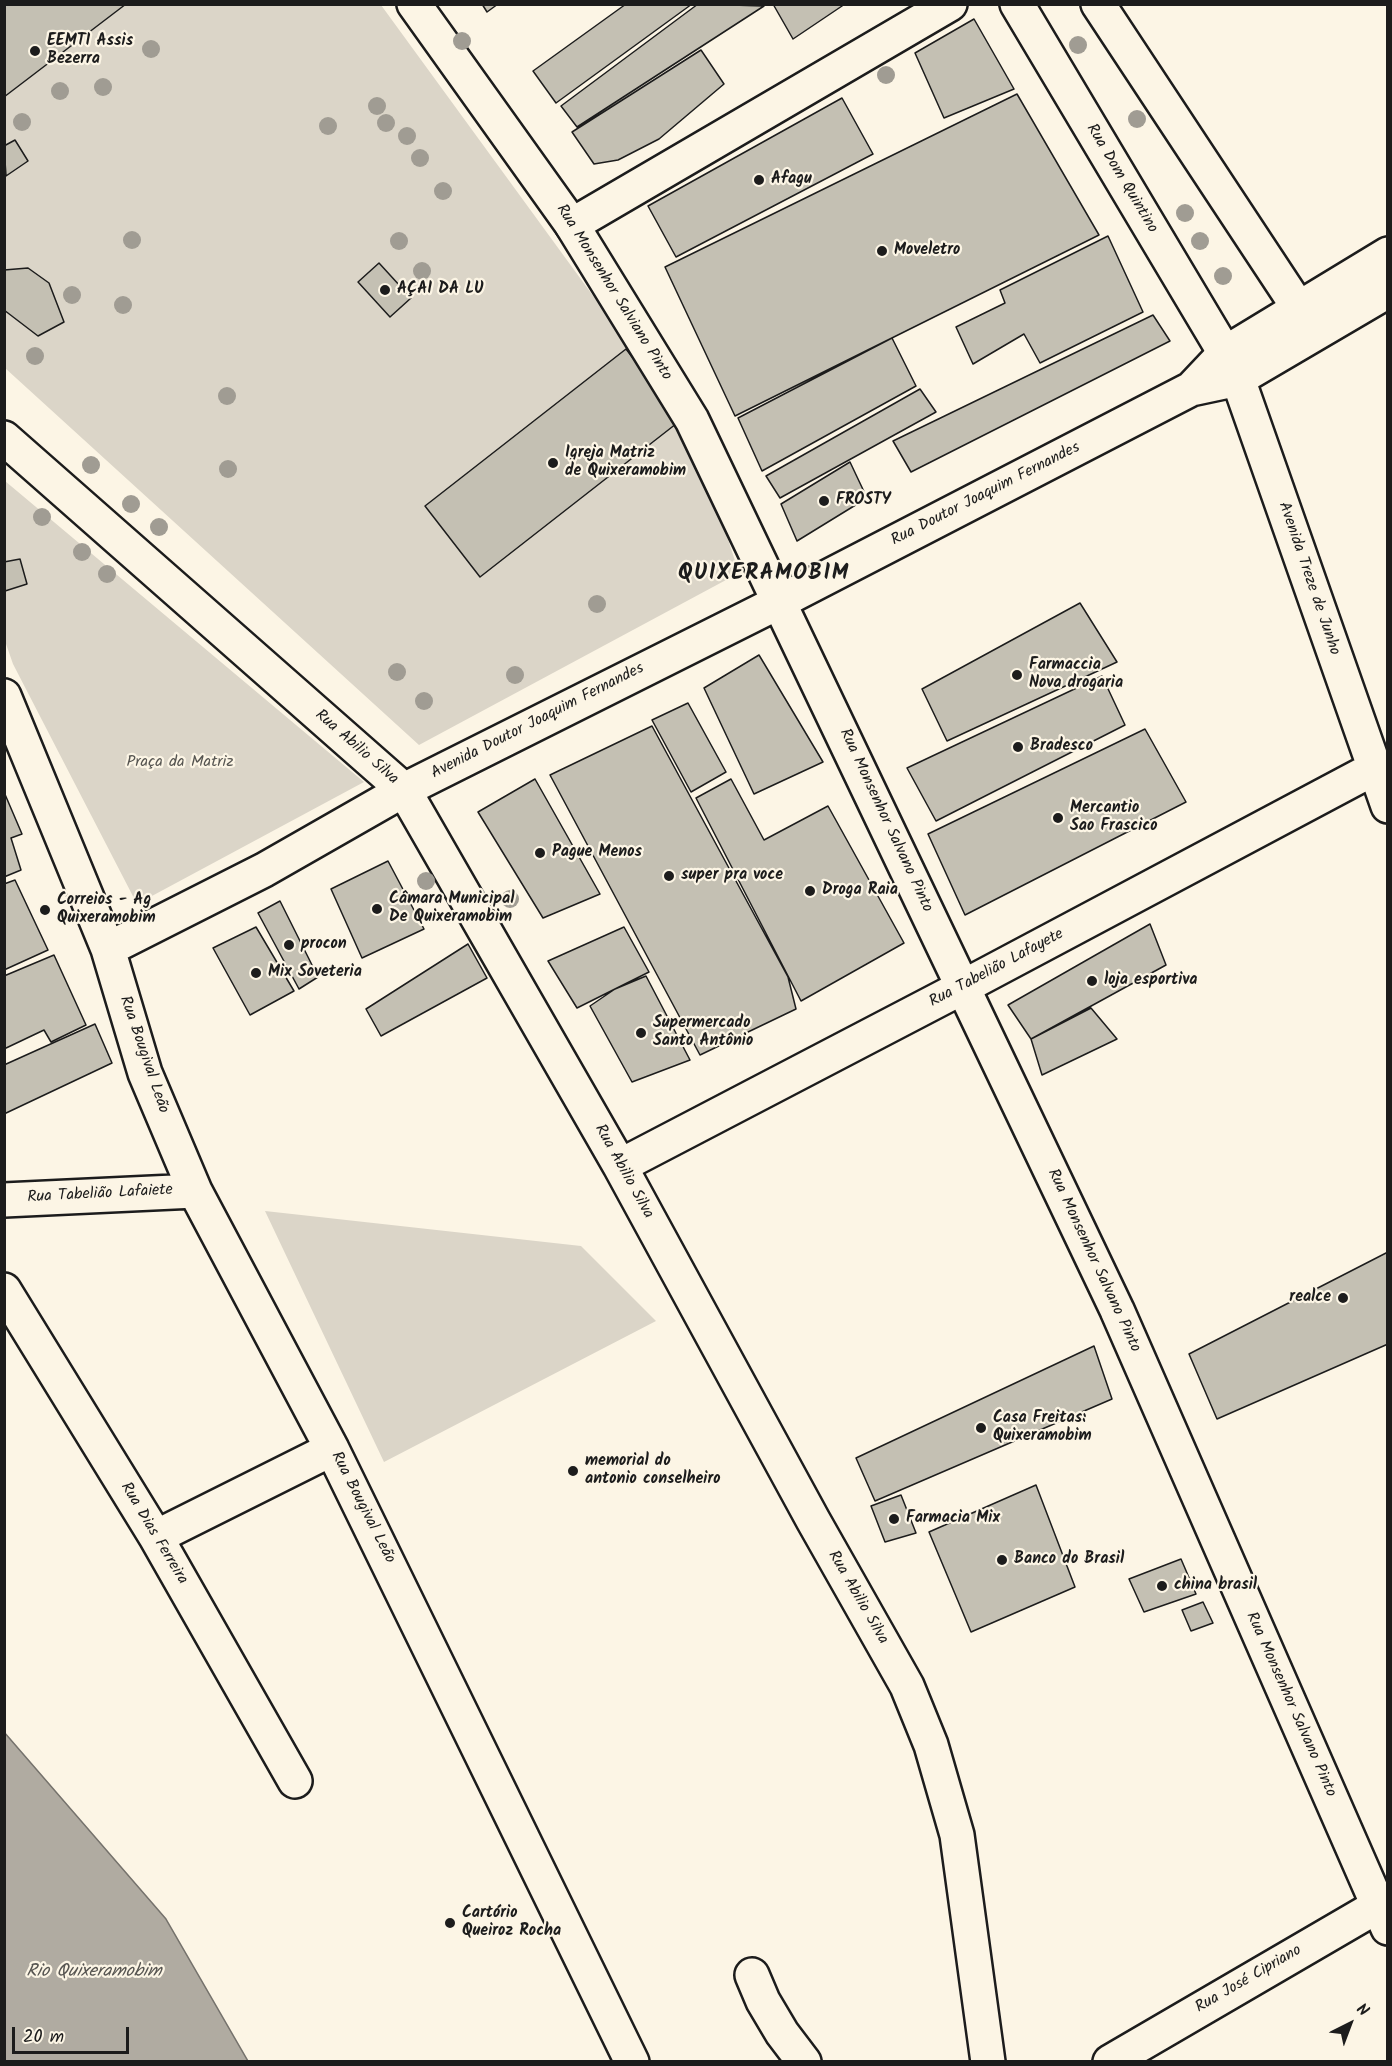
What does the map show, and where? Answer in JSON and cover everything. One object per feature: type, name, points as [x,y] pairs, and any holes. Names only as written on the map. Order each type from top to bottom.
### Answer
[{"type":"street","name":"Rua Monsenhor Salviano Pinto","points":[[414,4],[572,225],[692,420],[781,601]]},
{"type":"street","points":[[572,225],[950,4]]},
{"type":"street","name":"Rua Dom Quintino","points":[[1017,4],[1232,366]]},
{"type":"street","points":[[1098,4],[1305,322]]},
{"type":"street","name":"Rua Doutor Joaquim Fernandes","points":[[781,601],[1232,366],[1305,322],[1388,254]]},
{"type":"street","name":"Rua Doutor Joaquim Fernandes","points":[[1305,322],[1388,291]]},
{"type":"street","name":"Avenida Treze de Junho","points":[[1232,366],[1388,806]]},
{"type":"street","name":"Rua Abilio Silva","points":[[4,438],[404,790],[620,1166],[813,1520],[907,1686],[931,1745],[957,1835],[988,2061]]},
{"type":"street","name":"Avenida Doutor Joaquim Fernandes","points":[[108,949],[264,870],[404,790],[781,601]]},
{"type":"street","name":"Rua Monsenhor Salvano Pinto","points":[[781,601],[1117,1310],[1384,1911]]},
{"type":"street","name":"Rua Bougival Leão","points":[[4,696],[108,949],[145,1073],[195,1191],[332,1449],[632,2061]]},
{"type":"street","name":"Rua Tabelião Lafayete","points":[[620,1166],[1373,769]]},
{"type":"street","name":"Rua Tabelião Lafaiete","points":[[4,1200],[195,1191]]},
{"type":"street","name":"Rua Dias Ferreira","points":[[4,1290],[156,1537],[295,1781]]},
{"type":"street","points":[[156,1537],[332,1449]]},
{"type":"street","name":"Rua José Cipriano","points":[[1110,2061],[1384,1911]]},
{"type":"street","points":[[752,1976],[763,2001],[782,2033],[804,2061]]},
{"type":"green space","points":[[4,5],[381,5],[693,433],[739,573],[419,745],[5,368]]},
{"type":"green space","name":"Praça da Matriz","points":[[5,481],[364,782],[137,904],[13,664],[5,641]]},
{"type":"green space","points":[[265,1211],[581,1246],[656,1321],[384,1462]]},
{"type":"water","name":"Rio Quixeramobim","points":[[4,1732],[166,1919],[248,2061],[5,2061]]},
{"type":"building","name":"EEMTI Assis Bezerra","points":[[4,4],[126,4],[4,97]]},
{"type":"building","points":[[482,4],[498,4],[487,12]]},
{"type":"building","points":[[626,4],[692,4],[556,103],[533,71]]},
{"type":"building","points":[[698,4],[764,6],[577,127],[561,106]]},
{"type":"building","points":[[773,4],[845,4],[793,39]]},
{"type":"building","points":[[974,19],[1014,89],[944,118],[915,53]]},
{"type":"building","points":[[701,50],[724,84],[659,139],[618,160],[594,164],[572,132]]},
{"type":"building","name":"Moveletro","points":[[1017,94],[1099,235],[735,416],[665,267]]},
{"type":"building","name":"Afagu","points":[[842,98],[873,154],[676,257],[648,206]]},
{"type":"building","points":[[15,140],[28,161],[6,176],[4,146]]},
{"type":"building","points":[[1108,236],[1143,312],[1040,363],[1024,334],[973,364],[956,327],[1005,303],[1000,290]]},
{"type":"building","name":"AÇAI DA LU","points":[[379,263],[411,298],[390,317],[358,282]]},
{"type":"building","points":[[28,268],[49,283],[64,322],[38,336],[4,310],[4,270]]},
{"type":"building","points":[[1153,315],[1170,341],[911,472],[893,441]]},
{"type":"building","points":[[892,338],[916,386],[762,471],[738,418]]},
{"type":"building","name":"Igreja Matriz de Quixeramobim","points":[[626,349],[681,420],[480,577],[425,506]]},
{"type":"building","points":[[920,389],[936,412],[780,498],[766,476]]},
{"type":"building","name":"FROSTY","points":[[850,462],[867,498],[797,541],[781,504]]},
{"type":"building","points":[[20,559],[27,584],[5,591],[4,562]]},
{"type":"building","name":"Farmaccia Nova drogaria","points":[[1080,603],[1117,662],[947,741],[922,689]]},
{"type":"building","points":[[759,655],[823,762],[754,794],[704,688]]},
{"type":"building","name":"Bradesco","points":[[1102,676],[1125,725],[936,821],[907,768]]},
{"type":"building","points":[[688,703],[726,772],[691,792],[652,720]]},
{"type":"building","name":"super pra voce","points":[[652,726],[788,977],[796,1009],[700,1055],[550,775]]},
{"type":"building","name":"Mercantio Sao Frascico","points":[[1145,729],[1186,802],[965,915],[928,834]]},
{"type":"building","name":"Pague Menos","points":[[535,779],[600,894],[543,918],[478,812]]},
{"type":"building","name":"Droga Raia","points":[[731,779],[764,840],[828,806],[904,943],[801,1001],[696,798]]},
{"type":"building","points":[[4,792],[22,834],[11,838],[21,870],[4,877]]},
{"type":"building","name":"Câmara Municipal De Quixeramobim","points":[[388,861],[424,929],[362,958],[331,889]]},
{"type":"building","points":[[15,880],[48,950],[4,970],[4,884]]},
{"type":"building","name":"procon","points":[[280,901],[318,977],[299,989],[258,913]]},
{"type":"building","name":"loja esportiva","points":[[1150,924],[1166,965],[1031,1039],[1008,1005]]},
{"type":"building","name":"Mix Soveteria","points":[[256,927],[294,991],[250,1015],[213,948]]},
{"type":"building","points":[[624,927],[649,972],[577,1008],[548,961]]},
{"type":"building","points":[[468,944],[487,978],[381,1036],[366,1009]]},
{"type":"building","points":[[54,955],[86,1025],[51,1042],[44,1030],[4,1049],[4,976]]},
{"type":"building","name":"Supermercado Santo Antônio","points":[[646,976],[690,1060],[632,1082],[590,1006],[615,989]]},
{"type":"building","points":[[1091,1008],[1117,1039],[1042,1075],[1031,1039]]},
{"type":"building","points":[[95,1024],[112,1063],[4,1114],[4,1065]]},
{"type":"building","name":"realce","points":[[1388,1252],[1388,1344],[1217,1419],[1189,1354]]},
{"type":"building","name":"Casa Freitas: Quixeramobim","points":[[1094,1346],[1112,1399],[875,1501],[856,1458]]},
{"type":"building","name":"Banco do Brasil","points":[[1036,1485],[1075,1587],[971,1632],[929,1532]]},
{"type":"building","name":"Farmacia Mix","points":[[901,1495],[916,1533],[885,1542],[871,1506]]},
{"type":"building","name":"china brasil","points":[[1181,1559],[1196,1594],[1144,1612],[1129,1579]]},
{"type":"building","points":[[1203,1602],[1213,1623],[1191,1631],[1182,1610]]},
{"type":"place","name":"EEMTI Assis Bezerra","points":[[35,51]]},
{"type":"place","name":"Afagu","points":[[759,180]]},
{"type":"place","name":"Moveletro","points":[[882,251]]},
{"type":"place","name":"AÇAI DA LU","points":[[385,290]]},
{"type":"place","name":"Igreja Matriz de Quixeramobim","points":[[553,463]]},
{"type":"place","name":"FROSTY","points":[[824,501]]},
{"type":"place","name":"Farmaccia Nova drogaria","points":[[1017,675]]},
{"type":"place","name":"Bradesco","points":[[1018,747]]},
{"type":"place","name":"Mercantio Sao Frascico","points":[[1058,818]]},
{"type":"place","name":"Pague Menos","points":[[540,853]]},
{"type":"place","name":"super pra voce","points":[[669,876]]},
{"type":"place","name":"Droga Raia","points":[[810,891]]},
{"type":"place","name":"Câmara Municipal De Quixeramobim","points":[[377,909]]},
{"type":"place","name":"Correios - Ag Quixeramobim","points":[[45,910]]},
{"type":"place","name":"procon","points":[[289,945]]},
{"type":"place","name":"Mix Soveteria","points":[[256,973]]},
{"type":"place","name":"loja esportiva","points":[[1092,981]]},
{"type":"place","name":"Supermercado Santo Antônio","points":[[641,1033]]},
{"type":"place","name":"realce","points":[[1343,1298]]},
{"type":"place","name":"Casa Freitas: Quixeramobim","points":[[981,1428]]},
{"type":"place","name":"memorial do antonio conselheiro","points":[[573,1471]]},
{"type":"place","name":"Farmacia Mix","points":[[894,1519]]},
{"type":"place","name":"Banco do Brasil","points":[[1002,1560]]},
{"type":"place","name":"china brasil","points":[[1162,1586]]},
{"type":"place","name":"Cartório Queiroz Rocha","points":[[450,1923]]},
{"type":"district","name":"QUIXERAMOBIM","points":[[764,575]]}]
